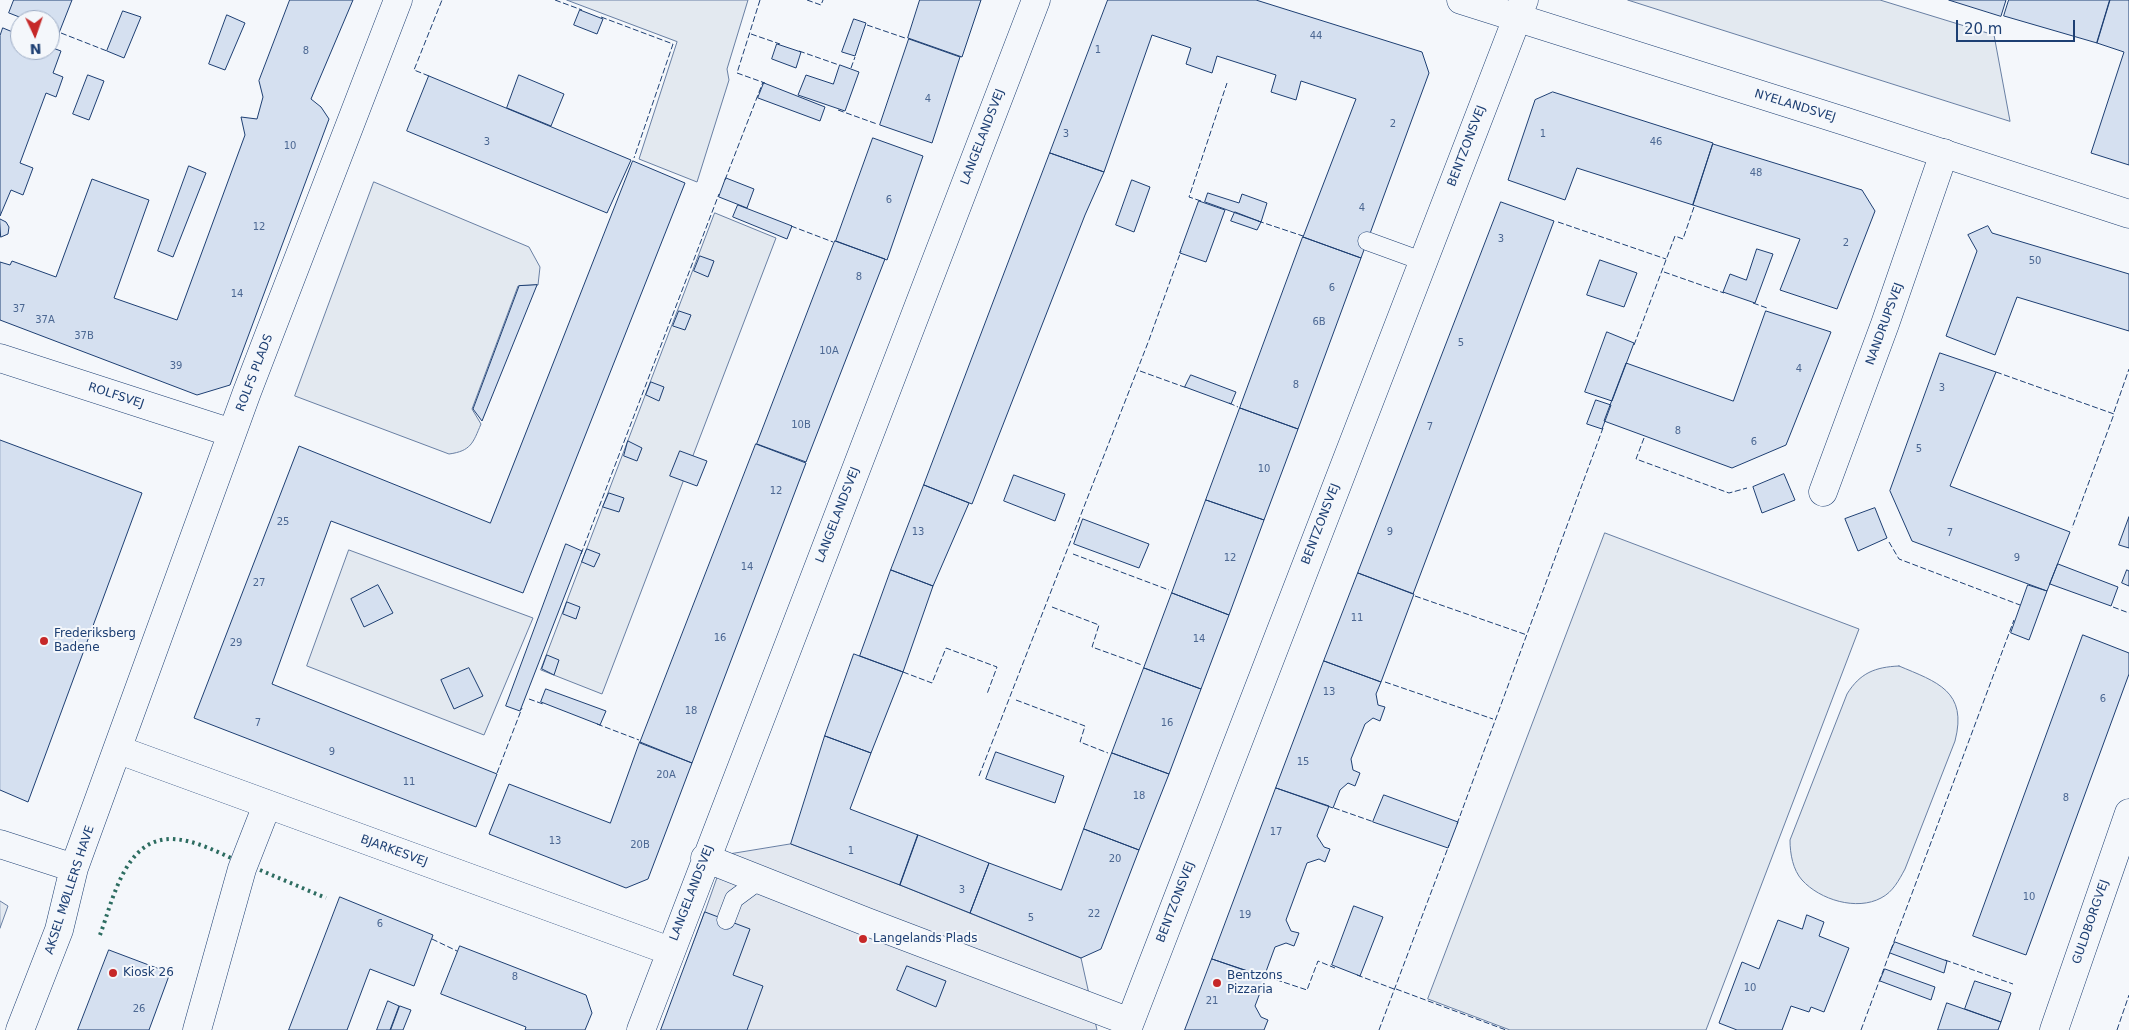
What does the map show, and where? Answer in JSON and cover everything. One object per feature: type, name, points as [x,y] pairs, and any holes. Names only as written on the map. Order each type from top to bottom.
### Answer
[{"type":"street","name":"ROLFS PLADS","points":[[119,750],[232,433],[398,0]]},
{"type":"street","name":"LANGELANDSVEJ","points":[[640,1030],[1036,0]]},
{"type":"street","name":"NYELANDSVEJ","points":[[1460,0],[1520,9],[1944,154],[2129,214]]},
{"type":"street","name":"BENTZONSVEJ","points":[[1129,1026],[1520,9]]},
{"type":"street","name":"NANDRUPSVEJ","points":[[1823,492],[1885,324],[1944,154]]},
{"type":"street","name":"ROLFSVEJ","points":[[0,358],[232,433]]},
{"type":"street","name":"BJARKESVEJ","points":[[119,750],[670,951]]},
{"type":"street","name":"AKSEL MØLLERS HAVE","points":[[20,1030],[60,930],[74,868],[119,750]]},
{"type":"street","points":[[197,1030],[242,870],[267,805]]},
{"type":"street","name":"GULDBORGVEJ","points":[[2054,1030],[2129,813]]},
{"type":"street","points":[[0,844],[74,868]]},
{"type":"street","points":[[705,858],[1129,1026]]},
{"type":"lane","points":[[1367,241],[1422,261]]},
{"type":"lane","points":[[726,920],[734,899],[761,879]]},
{"type":"shaded area","points":[[567,0],[748,0],[727,69],[729,80],[697,182],[639,159],[677,42]]},
{"type":"shaded area","points":[[1628,0],[1880,0],[1994,35],[2010,121]]},
{"type":"shaded area","points":[[374,182],[529,247],[540,267],[538,285],[518,286],[472,409],[481,424],[470,445],[456,453],[449,454],[295,396]]},
{"type":"shaded area","points":[[715,213],[776,238],[602,694],[541,670]]},
{"type":"shaded area","points":[[1605,533],[1859,629],[1706,1030],[1510,1030],[1428,999]]},
{"type":"shaded area","points":[[349,550],[533,618],[484,735],[307,666]]},
{"type":"shaded area","points":[[1899,666],[1926,677],[1946,691],[1953,700],[1957,710],[1958,724],[1955,741],[1905,869],[1895,885],[1881,898],[1871,902],[1850,903],[1839,901],[1819,893],[1802,880],[1796,872],[1793,862],[1790,840],[1847,694],[1857,681],[1869,672]]},
{"type":"shaded area","name":"Langelands Plads","points":[[791,844],[885,879],[1081,958],[1097,1030],[663,1030],[725,855]]},
{"type":"shaded area","points":[[0,901],[8,906],[0,928]]},
{"type":"building","points":[[14,0],[72,0],[60,30],[60,10],[10,10]]},
{"type":"building","points":[[290,0],[353,0],[311,99],[321,107],[329,119],[230,385],[197,395],[0,320],[0,262],[10,265],[12,261],[56,277],[92,179],[149,200],[114,298],[177,320],[245,135],[241,117],[257,119],[263,97],[259,81]]},
{"type":"building","points":[[920,0],[981,0],[962,57],[908,38]]},
{"type":"building","points":[[1108,0],[1256,0],[1422,52],[1429,73],[1361,258],[1303,237],[1356,99],[1301,81],[1296,100],[1271,92],[1276,75],[1217,56],[1212,73],[1186,64],[1191,48],[1152,35],[1104,172],[1050,153]]},
{"type":"building","points":[[1949,0],[2006,0],[2001,16]]},
{"type":"building","points":[[2009,0],[2110,0],[2097,43],[2004,16]]},
{"type":"building","points":[[2110,0],[2129,0],[2129,165],[2091,153],[2124,52],[2097,43]]},
{"type":"building","points":[[580,10],[603,19],[597,34],[574,25]]},
{"type":"building","points":[[123,11],[141,17],[124,58],[107,51]]},
{"type":"building","points":[[227,15],[245,23],[225,70],[209,64]]},
{"type":"building","points":[[854,19],[866,23],[855,56],[842,52]]},
{"type":"building","points":[[3,28],[10,31],[10,60],[58,60],[53,73],[63,77],[56,97],[46,93],[20,163],[33,168],[23,195],[11,190],[0,216],[0,36]]},
{"type":"building","points":[[909,39],[960,57],[932,143],[880,125]]},
{"type":"building","points":[[777,44],[801,52],[796,68],[772,59]]},
{"type":"building","points":[[840,65],[859,72],[845,111],[798,95],[806,75],[833,84]]},
{"type":"building","points":[[88,75],[104,81],[89,120],[73,114]]},
{"type":"building","points":[[519,75],[564,94],[551,126],[507,108]]},
{"type":"building","points":[[429,76],[631,160],[607,213],[407,131]]},
{"type":"building","points":[[764,83],[825,107],[820,121],[758,98]]},
{"type":"building","points":[[1553,92],[1713,143],[1693,205],[1577,168],[1565,200],[1508,180],[1535,100]]},
{"type":"building","points":[[873,138],[923,156],[887,260],[836,241]]},
{"type":"building","points":[[1713,144],[1862,190],[1875,211],[1837,309],[1780,290],[1800,239],[1693,205]]},
{"type":"building","points":[[1050,153],[1104,172],[1085,215],[972,504],[924,485]]},
{"type":"building","points":[[633,161],[685,183],[523,593],[331,521],[272,684],[497,774],[476,827],[194,718],[299,446],[490,523]]},
{"type":"building","points":[[189,166],[206,173],[173,257],[158,251]]},
{"type":"building","points":[[726,178],[754,189],[747,208],[719,197]]},
{"type":"building","points":[[1132,180],[1150,187],[1134,232],[1116,225]]},
{"type":"building","points":[[1208,193],[1239,203],[1242,194],[1267,203],[1261,222],[1205,202]]},
{"type":"building","points":[[1199,201],[1225,210],[1206,262],[1180,253]]},
{"type":"building","points":[[1501,202],[1554,221],[1413,594],[1358,573]]},
{"type":"building","points":[[738,205],[792,226],[787,239],[733,217]]},
{"type":"building","points":[[1235,212],[1261,222],[1257,230],[1231,221]]},
{"type":"building","points":[[0,219],[6,222],[9,227],[8,234],[1,237]]},
{"type":"building","points":[[1988,226],[1992,233],[2129,274],[2129,331],[2017,297],[1995,355],[1946,336],[1977,251],[1968,235]]},
{"type":"building","points":[[1303,237],[1361,258],[1298,429],[1240,408]]},
{"type":"building","points":[[835,241],[885,259],[806,462],[757,444]]},
{"type":"building","points":[[1757,249],[1773,254],[1755,303],[1723,292],[1730,274],[1746,280]]},
{"type":"building","points":[[700,256],[714,261],[708,277],[694,271]]},
{"type":"building","points":[[1600,260],[1637,273],[1624,307],[1587,295]]},
{"type":"building","points":[[537,285],[482,421],[473,409],[519,286]]},
{"type":"building","points":[[679,311],[691,315],[685,330],[673,326]]},
{"type":"building","points":[[1766,311],[1831,332],[1786,445],[1732,468],[1604,421],[1626,363],[1733,401]]},
{"type":"building","points":[[1607,332],[1634,343],[1612,401],[1585,392]]},
{"type":"building","points":[[1940,353],[1996,372],[1950,486],[2070,532],[2047,591],[1912,541],[1890,491]]},
{"type":"building","points":[[1191,375],[1236,392],[1231,404],[1185,387]]},
{"type":"building","points":[[651,382],[664,387],[659,401],[646,395]]},
{"type":"building","points":[[1596,400],[1611,405],[1602,429],[1587,424]]},
{"type":"building","points":[[1240,408],[1298,429],[1264,520],[1206,500]]},
{"type":"building","name":"Frederiksberg Badene","points":[[0,440],[142,493],[28,802],[0,790]]},
{"type":"building","points":[[628,441],[642,448],[637,461],[624,456]]},
{"type":"building","points":[[756,444],[806,463],[692,763],[640,743]]},
{"type":"building","points":[[680,451],[707,461],[697,486],[670,476]]},
{"type":"building","points":[[1784,474],[1795,500],[1762,513],[1753,487]]},
{"type":"building","points":[[1014,475],[1065,494],[1055,521],[1004,501]]},
{"type":"building","points":[[924,485],[969,503],[933,586],[891,570]]},
{"type":"building","points":[[609,493],[624,498],[619,512],[603,507]]},
{"type":"building","points":[[1206,500],[1264,520],[1229,615],[1172,593]]},
{"type":"building","points":[[1875,508],[1887,538],[1858,551],[1845,519]]},
{"type":"building","points":[[2129,517],[2129,548],[2119,545]]},
{"type":"building","points":[[1083,519],[1149,544],[1139,568],[1074,544]]},
{"type":"building","points":[[566,544],[582,551],[520,711],[506,706]]},
{"type":"building","points":[[587,549],[600,554],[594,567],[582,562]]},
{"type":"building","points":[[2058,564],[2118,587],[2111,606],[2050,584]]},
{"type":"building","points":[[891,570],[933,586],[903,672],[860,656]]},
{"type":"building","points":[[2127,570],[2129,571],[2129,586],[2122,583]]},
{"type":"building","points":[[1358,573],[1414,594],[1381,682],[1324,661]]},
{"type":"building","points":[[378,585],[393,613],[364,627],[351,599]]},
{"type":"building","points":[[2028,585],[2047,591],[2029,640],[2011,633]]},
{"type":"building","points":[[1172,593],[1229,615],[1201,689],[1144,668]]},
{"type":"building","points":[[567,602],[580,607],[576,619],[563,614]]},
{"type":"building","points":[[2083,635],[2129,653],[2129,674],[2026,955],[1973,936]]},
{"type":"building","points":[[854,654],[903,672],[871,753],[825,736]]},
{"type":"building","points":[[547,655],[559,660],[554,675],[542,669]]},
{"type":"building","points":[[1324,661],[1381,682],[1376,694],[1378,705],[1385,707],[1380,721],[1373,718],[1365,724],[1351,759],[1353,770],[1360,773],[1355,786],[1348,783],[1340,790],[1333,808],[1276,788]]},
{"type":"building","points":[[469,668],[483,696],[454,709],[441,680]]},
{"type":"building","points":[[1144,668],[1201,689],[1169,774],[1112,753]]},
{"type":"building","points":[[546,689],[606,711],[600,725],[541,702]]},
{"type":"building","points":[[825,736],[871,753],[850,809],[918,835],[900,885],[791,844]]},
{"type":"building","points":[[640,742],[692,763],[648,879],[626,888],[489,834],[509,784],[610,823]]},
{"type":"building","points":[[996,752],[1064,776],[1055,803],[986,779]]},
{"type":"building","points":[[1112,753],[1169,774],[1139,850],[1084,829]]},
{"type":"building","points":[[1276,788],[1329,806],[1317,836],[1324,847],[1330,849],[1325,862],[1319,859],[1307,863],[1286,920],[1291,931],[1299,933],[1294,946],[1286,943],[1275,947],[1264,977],[1212,959]]},
{"type":"building","points":[[1384,795],[1458,822],[1448,848],[1373,822]]},
{"type":"building","points":[[1084,829],[1139,850],[1101,949],[1081,958],[970,913],[989,863],[1061,890]]},
{"type":"building","points":[[918,835],[989,863],[970,913],[900,885]]},
{"type":"building","points":[[340,897],[433,935],[414,986],[370,969],[347,1030],[289,1030]]},
{"type":"building","points":[[1354,906],[1383,917],[1360,976],[1332,965]]},
{"type":"building","points":[[705,912],[750,929],[733,975],[763,986],[747,1030],[661,1030]]},
{"type":"building","points":[[1807,915],[1824,922],[1819,936],[1849,948],[1824,1012],[1811,1007],[1809,1012],[1791,1006],[1782,1030],[1737,1030],[1719,1023],[1742,962],[1759,969],[1778,920],[1802,929]]},
{"type":"building","points":[[1895,942],[1947,961],[1944,973],[1890,953]]},
{"type":"building","points":[[460,946],[586,995],[592,1013],[585,1030],[525,1030],[526,1027],[441,994]]},
{"type":"building","points":[[109,950],[170,973],[149,1030],[78,1030]]},
{"type":"building","points":[[1212,959],[1266,977],[1255,1006],[1261,1017],[1268,1020],[1264,1030],[1185,1030]]},
{"type":"building","points":[[907,966],[946,981],[936,1007],[897,990]]},
{"type":"building","points":[[1885,969],[1935,987],[1931,1000],[1880,981]]},
{"type":"building","points":[[1975,981],[2011,993],[2001,1022],[1965,1009]]},
{"type":"building","points":[[388,1001],[399,1006],[390,1030],[377,1030]]},
{"type":"building","points":[[1947,1003],[2001,1022],[1998,1030],[1938,1030]]},
{"type":"building","points":[[400,1006],[411,1010],[403,1030],[391,1030]]},
{"type":"hedge","points":[[100,935],[123,873],[132,859],[143,848],[157,841],[173,839],[188,841],[231,858]]},
{"type":"hedge","points":[[260,870],[326,898]]},
{"type":"fence","points":[[429,76],[414,70],[442,0]]},
{"type":"fence","points":[[555,0],[582,10]]},
{"type":"fence","points":[[760,0],[737,73],[765,83]]},
{"type":"fence","points":[[807,0],[821,5],[823,0]]},
{"type":"fence","points":[[601,17],[673,44],[634,158]]},
{"type":"fence","points":[[867,25],[905,38]]},
{"type":"fence","points":[[61,33],[107,51]]},
{"type":"fence","points":[[751,34],[780,44]]},
{"type":"fence","points":[[799,51],[839,65]]},
{"type":"fence","points":[[851,68],[855,57]]},
{"type":"fence","points":[[725,180],[763,82]]},
{"type":"fence","points":[[1201,201],[1189,197],[1227,83]]},
{"type":"fence","points":[[838,110],[877,124]]},
{"type":"fence","points":[[581,554],[719,194]]},
{"type":"fence","points":[[1634,345],[1675,236],[1683,239],[1694,207]]},
{"type":"fence","points":[[1258,221],[1303,236]]},
{"type":"fence","points":[[1558,222],[1666,259]]},
{"type":"fence","points":[[791,226],[833,242]]},
{"type":"fence","points":[[979,776],[1149,340],[1181,251]]},
{"type":"fence","points":[[1664,272],[1724,293]]},
{"type":"fence","points":[[1753,303],[1767,308]]},
{"type":"fence","points":[[2114,412],[2129,369]]},
{"type":"fence","points":[[1140,371],[1187,388]]},
{"type":"fence","points":[[1996,372],[2114,414],[2072,528]]},
{"type":"fence","points":[[1229,403],[1238,407]]},
{"type":"fence","points":[[1457,824],[1603,428]]},
{"type":"fence","points":[[1644,438],[1636,459],[1729,493],[1747,488]]},
{"type":"fence","points":[[1889,542],[1899,559],[2020,605]]},
{"type":"fence","points":[[1073,554],[1169,590]]},
{"type":"fence","points":[[1415,596],[1527,635]]},
{"type":"fence","points":[[1052,607],[1099,625],[1092,647],[1142,665]]},
{"type":"fence","points":[[2113,607],[2129,613]]},
{"type":"fence","points":[[1861,1030],[2014,620]]},
{"type":"fence","points":[[903,672],[932,683],[946,648],[997,667],[987,694]]},
{"type":"fence","points":[[1385,682],[1493,719]]},
{"type":"fence","points":[[529,699],[543,704]]},
{"type":"fence","points":[[1016,700],[1085,726],[1080,742],[1108,753]]},
{"type":"fence","points":[[497,773],[522,708]]},
{"type":"fence","points":[[597,724],[639,740]]},
{"type":"fence","points":[[1334,808],[1374,822]]},
{"type":"fence","points":[[1379,1030],[1449,845]]},
{"type":"fence","points":[[432,939],[457,951]]},
{"type":"fence","points":[[1945,960],[2013,984]]},
{"type":"fence","points":[[1268,977],[1307,990],[1318,961],[1335,968]]},
{"type":"fence","points":[[1357,975],[1394,989]]},
{"type":"fence","points":[[1396,989],[1506,1030]]},
{"type":"fence","points":[[2117,1030],[2129,995]]},
{"type":"place","name":"Frederiksberg Badene","points":[[44,641]]},
{"type":"place","name":"Langelands Plads","points":[[863,939]]},
{"type":"place","name":"Kiosk 26","points":[[113,973]]},
{"type":"place","name":"Bentzons Pizzaria","points":[[1217,983]]}]
